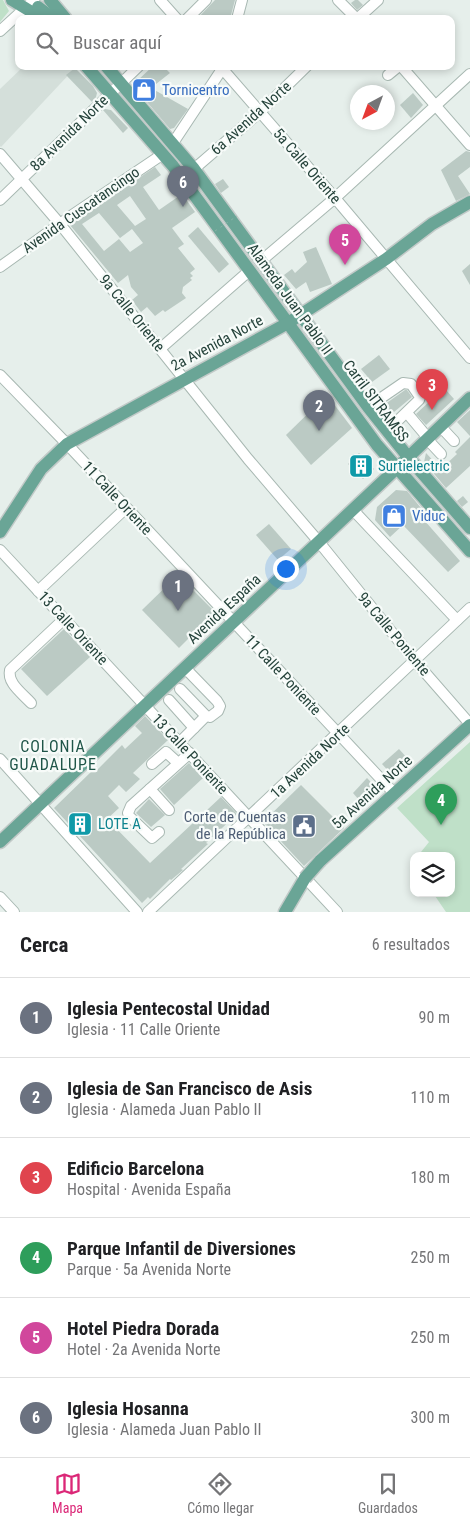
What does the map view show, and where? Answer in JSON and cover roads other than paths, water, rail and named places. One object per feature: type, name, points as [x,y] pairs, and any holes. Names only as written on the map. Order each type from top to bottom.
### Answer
[{"type":"main road","points":[[12,0],[32,2],[50,15]]},
{"type":"main road","points":[[50,0],[63,15]]},
{"type":"main road","points":[[32,2],[40,15]]},
{"type":"main road","name":"Alameda Juan Pablo II","points":[[91,70],[116,89],[173,143],[194,169],[261,261],[356,418],[470,528]]},
{"type":"main road","points":[[99,70],[169,149],[295,319]]},
{"type":"main road","name":"Alameda Juan Pablo II","points":[[108,70],[116,89],[249,271],[295,319],[387,431],[403,463],[470,551]]},
{"type":"main road","name":"2a Avenida Norte","points":[[0,532],[41,469],[67,444],[295,319],[386,259],[432,224],[470,202]]},
{"type":"main road","name":"Avenida España","points":[[0,842],[470,398]]},
{"type":"main road","name":"Carril SITRAMSS","points":[[403,463],[470,538]]},
{"type":"main road","name":"5a Avenida Norte","points":[[285,912],[300,884],[320,861],[470,725]]},
{"type":"street","points":[[160,0],[173,15]]},
{"type":"street","points":[[191,15],[206,0]]},
{"type":"street","points":[[238,15],[242,0]]},
{"type":"street","points":[[361,15],[378,0]]},
{"type":"street","points":[[18,15],[32,2]]},
{"type":"street","points":[[344,2],[354,15]]},
{"type":"street","points":[[0,31],[15,17]]},
{"type":"street","name":"8a Avenida Norte","points":[[0,200],[135,70]]},
{"type":"street","points":[[173,143],[221,70]]},
{"type":"street","name":"5a Calle Oriente","points":[[224,70],[470,358]]},
{"type":"street","name":"6a Avenida Norte","points":[[194,169],[260,112],[303,70]]},
{"type":"street","points":[[388,75],[395,70]]},
{"type":"street","points":[[404,70],[470,145]]},
{"type":"street","points":[[261,261],[334,198],[470,74]]},
{"type":"street","name":"9a Calle Oriente","points":[[0,154],[60,224],[248,459],[318,542]]},
{"type":"street","name":"Avenida Cuscatancingo","points":[[0,267],[163,154]]},
{"type":"street","points":[[161,348],[249,271]]},
{"type":"street","name":"11 Calle Oriente","points":[[0,375],[67,444],[233,623]]},
{"type":"street","points":[[368,407],[403,383],[411,384],[420,397],[419,400],[387,431]]},
{"type":"street","points":[[407,413],[440,454]]},
{"type":"street","points":[[440,426],[454,441]]},
{"type":"street","points":[[38,591],[126,508]]},
{"type":"street","points":[[353,510],[458,620]]},
{"type":"street","name":"9a Calle Poniente","points":[[318,542],[470,725]]},
{"type":"street","name":"13 Calle Oriente","points":[[0,550],[145,705]]},
{"type":"street","name":"1a Avenida Norte","points":[[148,912],[470,608]]},
{"type":"street","points":[[30,703],[11,681],[9,676],[10,670],[64,619]]},
{"type":"street","name":"11 Calle Poniente","points":[[233,623],[394,793]]},
{"type":"street","points":[[180,689],[206,716],[214,715],[220,706],[185,668]]},
{"type":"street","points":[[168,700],[194,728]]},
{"type":"street","name":"13 Calle Poniente","points":[[145,705],[337,912]]},
{"type":"street","points":[[180,742],[206,716]]},
{"type":"street","points":[[152,764],[166,752],[178,764]]},
{"type":"street","points":[[159,832],[152,838],[128,813],[131,806],[190,753]]},
{"type":"street","points":[[0,759],[137,912]]},
{"type":"street","points":[[150,789],[169,810]]},
{"type":"street","points":[[0,897],[14,912]]},
{"type":"place","name":"Tornicentro","points":[[144,90]]},
{"type":"place","name":"Iglesia Hosanna","points":[[183,207]]},
{"type":"place","name":"Hotel Piedra Dorada","points":[[345,265]]},
{"type":"place","name":"Edificio Barcelona","points":[[432,410]]},
{"type":"place","name":"Iglesia de San Francisco de Asis","points":[[319,431]]},
{"type":"place","name":"Surtielectric","points":[[361,466]]},
{"type":"place","name":"Viduc","points":[[394,516]]},
{"type":"place","name":"Iglesia Pentecostal Unidad","points":[[178,611]]},
{"type":"place","name":"LOTE A","points":[[80,824]]},
{"type":"place","name":"Parque Infantil de Diversiones","points":[[441,825]]},
{"type":"place","name":"Corte de Cuentas de la República","points":[[304,826]]},
{"type":"district","name":"COLONIA GUADALUPE","points":[[53,755]]}]
